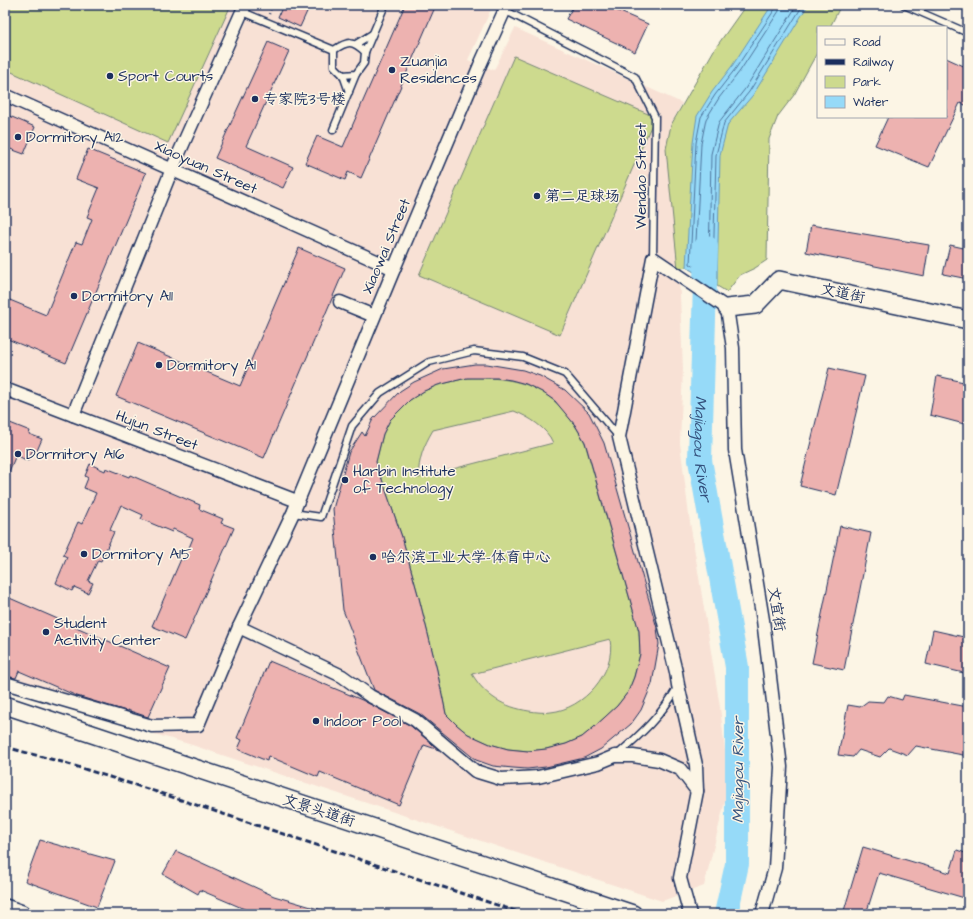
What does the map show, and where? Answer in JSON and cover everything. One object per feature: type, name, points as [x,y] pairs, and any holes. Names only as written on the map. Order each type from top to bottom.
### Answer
[{"type":"main road","name":"文道街","points":[[727,308],[755,304],[779,280],[968,320]]},
{"type":"main road","name":"文景头道街","points":[[5,705],[633,914]]},
{"type":"main road","points":[[5,908],[22,914]]},
{"type":"street","name":"Xiaowai Street","points":[[5,683],[152,726],[198,725],[239,627],[293,513],[374,316],[505,7]]},
{"type":"street","points":[[73,415],[172,169],[244,8]]},
{"type":"street","name":"Xiaoyuan Street","points":[[5,95],[394,269]]},
{"type":"street","points":[[690,914],[680,878],[696,791],[696,765],[674,664],[619,437],[658,261],[727,308]]},
{"type":"street","points":[[340,302],[374,316]]},
{"type":"street","name":"文宜街","points":[[727,308],[733,348],[735,450],[763,620],[781,767],[775,868],[762,914]]},
{"type":"street","name":"Hujun Street","points":[[5,389],[297,501]]},
{"type":"street","points":[[239,627],[342,676],[370,696],[415,720],[475,771],[501,779],[538,777],[598,763],[615,756],[632,756],[659,760],[680,769],[696,791]]},
{"type":"lane","points":[[333,130],[356,74],[364,63],[364,52],[385,5]]},
{"type":"lane","points":[[904,5],[968,33]]},
{"type":"lane","name":"Wendao Street","points":[[505,7],[636,77],[655,117],[658,261]]},
{"type":"lane","points":[[244,8],[334,50]]},
{"type":"lane","points":[[334,50],[345,43],[356,44],[372,34]]},
{"type":"lane","points":[[356,44],[364,52]]},
{"type":"lane","points":[[334,50],[334,66],[343,75],[349,92]]},
{"type":"lane","points":[[343,75],[356,74]]},
{"type":"lane","points":[[293,513],[320,517],[352,426],[380,393],[429,362],[474,351],[523,357],[565,374],[619,437]]},
{"type":"lane","points":[[615,756],[647,728],[660,713],[678,685]]},
{"type":"shaded area","name":"Harbin Institute of Technology","points":[[5,5],[493,5],[468,60],[494,70],[515,28],[682,103],[671,125],[683,369],[680,443],[689,516],[720,707],[729,785],[704,886],[662,901],[192,745],[5,690]]},
{"type":"green space","name":"Sport Courts","points":[[5,5],[231,5],[168,143],[5,69]]},
{"type":"green space","points":[[746,5],[841,5],[830,26],[817,26],[817,53],[794,95],[778,116],[769,139],[767,260],[740,275],[727,292],[686,267],[678,269],[666,149],[671,125],[714,50]]},
{"type":"green space","name":"第二足球场","points":[[514,56],[655,117],[560,335],[419,275]]},
{"type":"green space","points":[[467,378],[488,378],[522,383],[551,398],[563,410],[585,443],[639,631],[640,654],[634,677],[628,692],[617,706],[582,737],[566,744],[546,749],[528,751],[508,749],[490,744],[468,734],[446,714],[437,670],[419,598],[402,537],[376,462],[383,434],[390,420],[410,400],[424,391],[438,385]],"holes":[[[514,411],[526,416],[542,428],[553,443],[418,478],[419,464],[422,453],[433,430]],[[610,639],[608,664],[595,687],[575,704],[563,709],[551,712],[540,712],[529,711],[504,704],[496,700],[483,689],[472,674]]]},
{"type":"water","points":[[772,5],[808,5],[753,95],[728,124],[720,155],[717,286],[686,267],[693,143],[697,116]]},
{"type":"building","points":[[283,5],[310,5],[300,27],[278,17]]},
{"type":"building","name":"Zuanjia Residences","points":[[405,5],[436,5],[361,178],[348,172],[345,180],[305,163],[317,136],[343,147]]},
{"type":"building","points":[[574,5],[604,5],[648,24],[635,52],[566,19]]},
{"type":"building","name":"专家院3号楼","points":[[268,42],[289,51],[246,146],[293,167],[283,188],[215,158]]},
{"type":"building","points":[[947,58],[968,68],[968,106],[960,103],[929,167],[875,145],[888,118],[947,118]]},
{"type":"building","name":"Dormitory A12","points":[[5,114],[35,127],[24,154],[5,147]]},
{"type":"building","name":"Dormitory A11","points":[[88,149],[146,173],[66,363],[5,338],[5,298],[46,315],[76,242],[82,244],[92,219],[87,217],[99,188],[76,179]]},
{"type":"building","points":[[811,225],[929,245],[924,276],[806,252]]},
{"type":"building","points":[[950,245],[968,249],[968,279],[943,274]]},
{"type":"building","name":"Dormitory A1","points":[[299,248],[345,268],[264,458],[116,396],[138,343],[240,386]]},
{"type":"building","name":"哈尔滨工业大学-体育中心","points":[[475,364],[487,364],[523,370],[540,376],[565,390],[589,413],[604,443],[657,628],[659,644],[652,684],[641,710],[631,724],[601,749],[584,758],[546,767],[527,769],[493,766],[476,760],[420,714],[374,690],[343,610],[333,509],[349,452],[362,432],[365,436],[373,419],[400,391],[414,382],[443,369]],"holes":[[[467,378],[497,378],[526,384],[555,401],[575,425],[585,442],[639,631],[640,654],[634,677],[628,692],[617,706],[582,737],[566,744],[546,749],[528,751],[508,749],[490,744],[468,734],[446,714],[437,670],[419,598],[402,537],[376,462],[383,434],[390,420],[410,400],[424,391],[438,385]]]},
{"type":"building","points":[[829,368],[865,376],[836,495],[800,486]]},
{"type":"building","points":[[937,376],[968,383],[968,425],[930,415]]},
{"type":"building","name":"Dormitory A16","points":[[5,421],[30,431],[29,434],[42,439],[36,453],[32,451],[28,461],[16,455],[5,481]]},
{"type":"building","name":"Dormitory A15","points":[[90,464],[105,471],[106,468],[129,477],[130,475],[200,505],[199,509],[223,519],[221,523],[234,528],[185,640],[152,626],[181,559],[184,560],[193,538],[173,529],[172,532],[141,519],[143,515],[121,505],[110,530],[114,532],[101,561],[98,560],[88,581],[93,583],[88,593],[74,587],[72,591],[56,583],[67,557],[63,555],[78,522],[82,524],[96,493],[84,488],[88,478],[85,476]]},
{"type":"building","points":[[840,526],[871,533],[844,670],[812,663]]},
{"type":"building","name":"Student Activity Center","points":[[5,596],[170,668],[148,717],[77,696],[19,671],[16,678],[5,676]]},
{"type":"building","points":[[933,630],[968,638],[968,674],[926,664]]},
{"type":"building","name":"Indoor Pool","points":[[269,661],[362,700],[411,726],[439,750],[424,745],[399,805],[320,772],[318,777],[268,756],[267,761],[238,749],[242,740],[237,738]]},
{"type":"building","points":[[904,695],[968,707],[968,756],[916,746],[908,755],[889,748],[880,757],[859,750],[853,757],[838,755],[848,705],[860,707],[868,701],[884,702],[888,696],[902,700]]},
{"type":"building","points":[[40,840],[115,861],[97,907],[25,881]]},
{"type":"building","points":[[863,847],[950,873],[957,850],[968,854],[968,899],[879,873],[866,914],[843,914]]},
{"type":"building","points":[[176,851],[274,896],[325,911],[325,914],[256,914],[200,890],[198,894],[163,874]]},
{"type":"waterway","name":"Majiagou River","points":[[706,247],[700,460],[737,667],[737,864],[726,914]]},
{"type":"railway","points":[[5,747],[62,762],[160,793],[524,914]]},
{"type":"place","name":"Zuanjia Residences","points":[[392,70]]},
{"type":"place","name":"Sport Courts","points":[[110,76]]},
{"type":"place","name":"专家院3号楼","points":[[255,99]]},
{"type":"place","name":"Dormitory A12","points":[[18,137]]},
{"type":"place","name":"第二足球场","points":[[537,196]]},
{"type":"place","name":"Dormitory A11","points":[[74,296]]},
{"type":"place","name":"Dormitory A1","points":[[159,365]]},
{"type":"place","name":"Dormitory A16","points":[[18,454]]},
{"type":"place","name":"Harbin Institute of Technology","points":[[345,480]]},
{"type":"place","name":"Dormitory A15","points":[[84,554]]},
{"type":"place","name":"哈尔滨工业大学-体育中心","points":[[373,557]]},
{"type":"place","name":"Student Activity Center","points":[[46,632]]},
{"type":"place","name":"Indoor Pool","points":[[316,721]]}]
